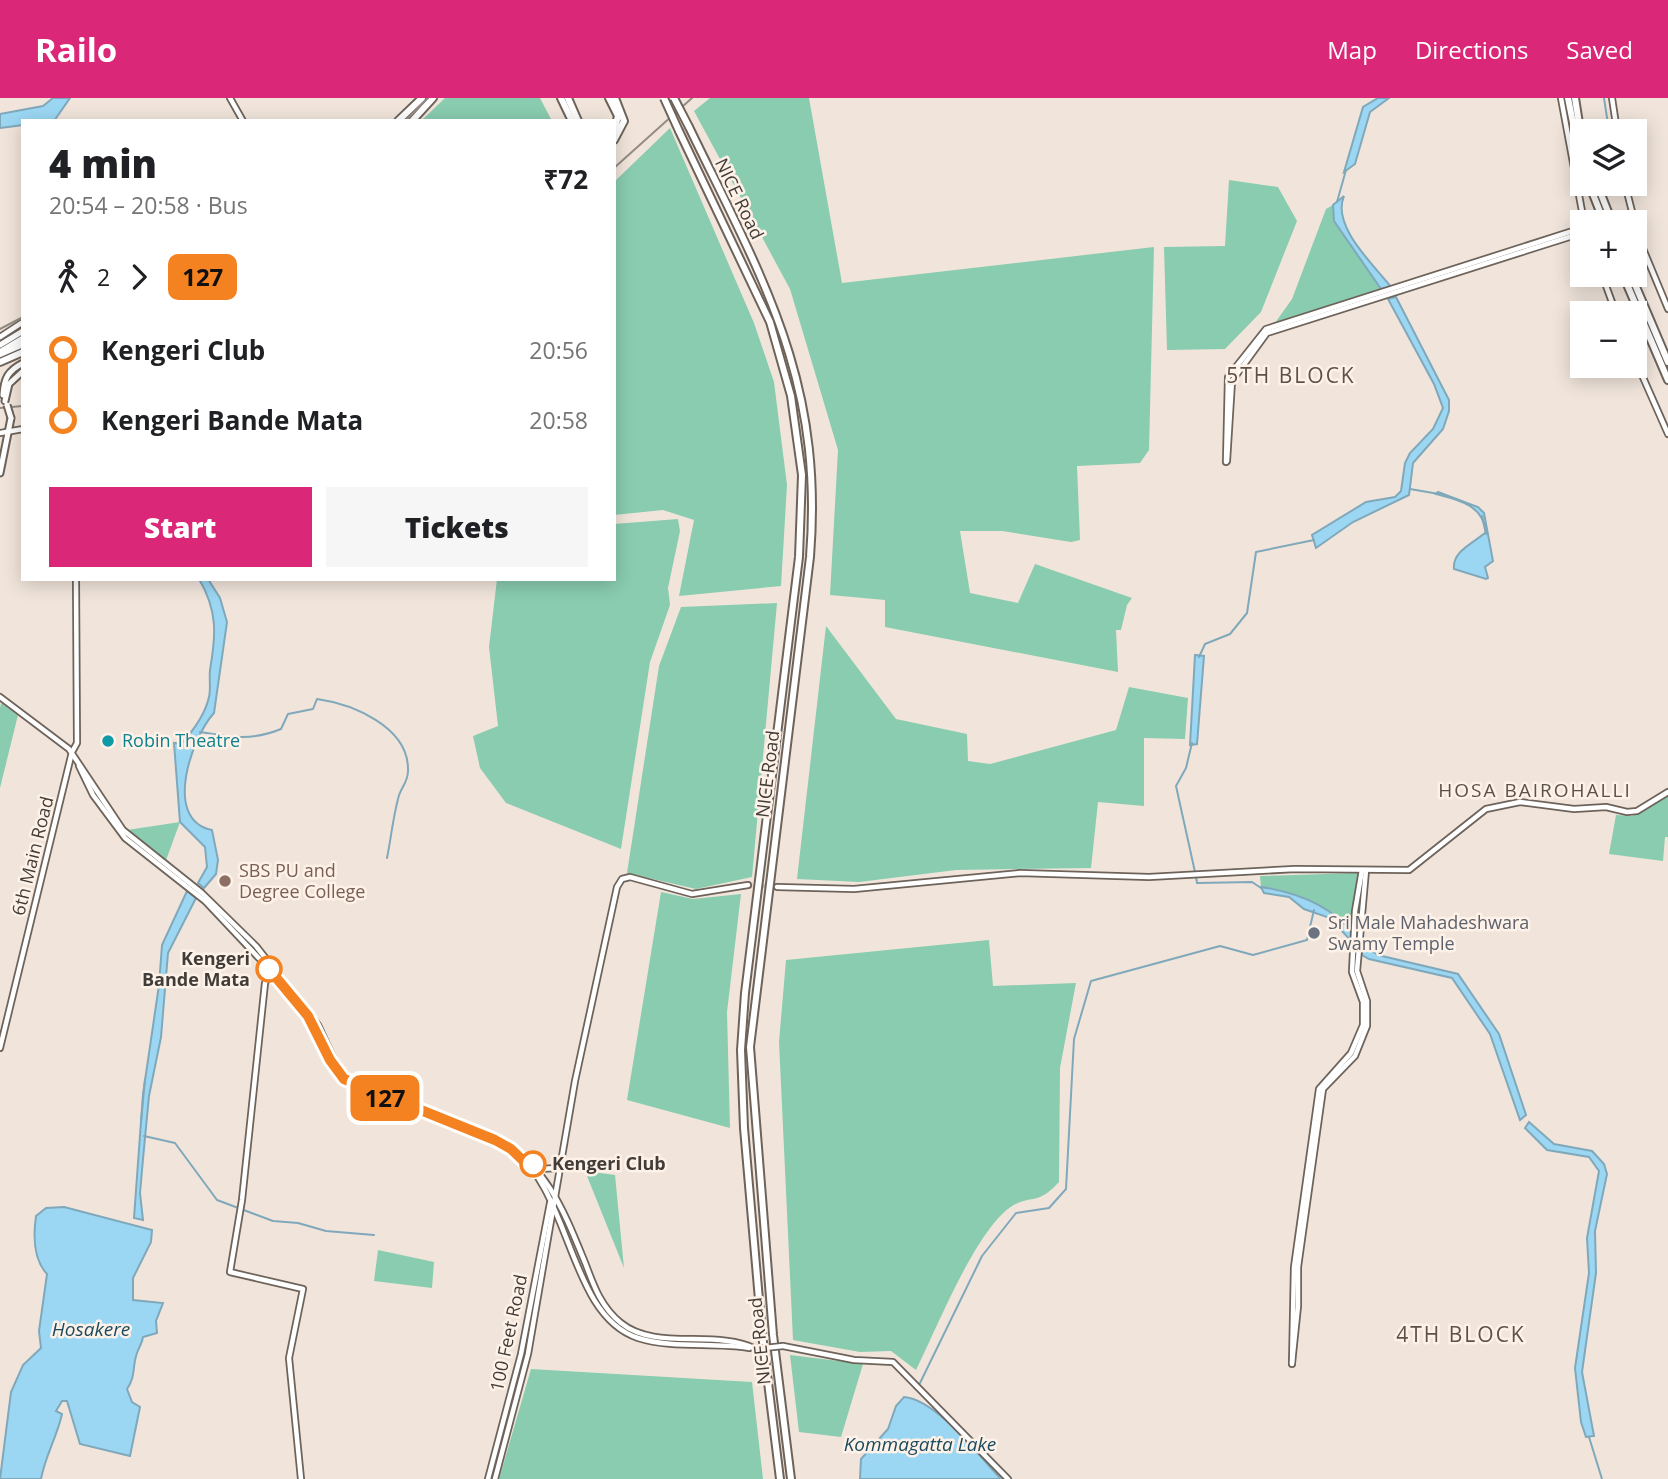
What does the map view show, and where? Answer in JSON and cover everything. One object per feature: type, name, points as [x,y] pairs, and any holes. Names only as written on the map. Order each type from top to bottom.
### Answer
[{"type":"highway","points":[[409,118],[422,98]]},
{"type":"highway","points":[[409,118],[433,98]]},
{"type":"highway","points":[[561,98],[571,119]]},
{"type":"highway","points":[[568,98],[578,119]]},
{"type":"highway","points":[[609,98],[618,116],[616,124]]},
{"type":"highway","points":[[615,98],[624,121],[616,136]]},
{"type":"highway","name":"NICE Road","points":[[663,98],[762,302],[778,346],[794,412],[802,475],[799,557],[748,971],[741,1051],[755,1253],[780,1479]]},
{"type":"highway","name":"NICE Road","points":[[674,98],[763,280],[789,344],[806,419],[812,476],[810,557],[750,1047],[773,1335],[791,1479]]},
{"type":"highway","points":[[1568,98],[1572,119]]},
{"type":"highway","points":[[1575,98],[1578,119]]},
{"type":"highway","points":[[1647,321],[1668,362]]},
{"type":"highway","points":[[1647,325],[1668,380]]},
{"type":"highway","points":[[0,353],[21,342]]},
{"type":"highway","points":[[0,362],[21,353]]},
{"type":"main road","points":[[0,345],[21,332]]},
{"type":"main road","points":[[0,472],[11,418],[4,398],[4,384],[11,369],[21,364]]},
{"type":"main road","points":[[4,384],[21,372]]},
{"type":"street","points":[[230,98],[242,119]]},
{"type":"street","points":[[1561,98],[1582,210]]},
{"type":"street","points":[[1612,98],[1615,119]]},
{"type":"street","points":[[1628,196],[1639,239],[1668,309]]},
{"type":"street","points":[[1582,231],[1267,333],[1232,381],[1226,462],[1228,377],[1266,328],[1582,231]]},
{"type":"street","points":[[0,337],[21,323]]},
{"type":"street","points":[[1643,378],[1668,434]]},
{"type":"street","points":[[0,433],[21,429]]},
{"type":"street","name":"6th Main Road","points":[[0,1048],[77,734],[76,581]]},
{"type":"street","points":[[0,697],[73,753],[105,807],[124,830],[190,885],[256,946],[318,1024],[335,1062],[345,1076],[513,1146],[554,1194],[566,1214],[601,1301],[622,1324],[647,1334],[736,1341],[755,1349]]},
{"type":"street","points":[[777,887],[854,889],[1020,873],[1149,877],[1295,870],[1409,870],[1486,809],[1507,803],[1574,809],[1606,807],[1627,812],[1637,811],[1668,792]]},
{"type":"street","points":[[1356,956],[1358,980],[1368,1007],[1367,1026],[1355,1056],[1324,1088],[1298,1267],[1298,1306],[1292,1364],[1294,1267],[1319,1088],[1352,1053],[1363,1025],[1363,1002],[1353,977],[1364,870]]},
{"type":"street","name":"100 Feet Road","points":[[488,1479],[521,1354],[560,1168],[575,1081],[621,879],[630,877],[692,894],[748,885]]},
{"type":"street","points":[[200,894],[271,971],[312,1022],[330,1060],[344,1079],[495,1140],[511,1149],[536,1170],[560,1215],[590,1292],[619,1328],[638,1338],[656,1342],[755,1349],[783,1346],[854,1360],[893,1362],[1008,1479]]},
{"type":"street","points":[[271,971],[265,983],[242,1200],[230,1272],[303,1289],[289,1359],[301,1479]]},
{"type":"street","points":[[536,1170],[560,1168]]},
{"type":"street","name":"100 Feet Road","points":[[495,1479],[528,1354],[552,1204]]},
{"type":"green space","points":[[445,98],[540,98],[551,119],[423,119]]},
{"type":"green space","points":[[710,98],[809,98],[842,283],[1154,247],[1149,450],[1140,463],[1077,466],[1080,540],[1071,542],[1002,531],[960,531],[970,593],[1018,603],[1035,564],[1132,598],[1127,605],[1121,630],[1116,630],[1118,672],[885,627],[885,600],[830,595],[838,450],[790,289],[694,111]]},
{"type":"green space","points":[[670,128],[754,323],[774,382],[787,485],[781,586],[679,596],[694,520],[663,510],[616,515],[616,180]]},
{"type":"green space","points":[[1229,180],[1278,187],[1297,221],[1261,312],[1225,349],[1167,350],[1164,247],[1225,246]]},
{"type":"green space","points":[[1333,205],[1334,221],[1381,289],[1275,323],[1292,299],[1326,209]]},
{"type":"green space","points":[[678,519],[680,531],[668,588],[670,605],[650,662],[621,849],[506,803],[480,768],[473,736],[498,726],[489,647],[497,581],[616,581],[616,524]]},
{"type":"green space","points":[[777,603],[752,877],[696,889],[627,873],[659,666],[681,607]]},
{"type":"green space","points":[[826,626],[896,719],[967,734],[968,761],[990,764],[1116,730],[1129,687],[1188,698],[1185,739],[1144,738],[1144,806],[1098,802],[1091,868],[956,870],[859,882],[797,879]]},
{"type":"green space","points":[[1,703],[18,715],[0,788],[0,708]]},
{"type":"green space","points":[[1668,796],[1668,837],[1665,837],[1663,861],[1609,854],[1616,815],[1632,816]]},
{"type":"green space","points":[[180,822],[165,863],[127,830]]},
{"type":"green space","points":[[1359,873],[1354,934],[1324,908],[1300,897],[1261,887],[1260,876]]},
{"type":"green space","points":[[661,892],[693,899],[741,894],[727,1012],[730,1128],[627,1100]]},
{"type":"green space","points":[[989,940],[993,986],[1076,983],[1060,1068],[1059,1182],[1040,1197],[1012,1206],[998,1218],[971,1257],[916,1370],[891,1351],[860,1352],[793,1340],[779,1042],[786,960]]},
{"type":"green space","points":[[585,1171],[615,1175],[624,1268]]},
{"type":"green space","points":[[378,1250],[434,1262],[432,1288],[374,1281]]},
{"type":"green space","points":[[790,1355],[863,1364],[841,1437],[799,1432]]},
{"type":"green space","points":[[531,1369],[752,1382],[763,1479],[499,1479]]},
{"type":"water","points":[[53,98],[70,98],[55,119],[21,119],[21,125],[0,128],[0,114],[43,106]]},
{"type":"water","points":[[1378,98],[1389,98],[1370,112],[1355,164],[1344,172],[1363,107]]},
{"type":"water","points":[[1344,196],[1343,220],[1349,232],[1391,287],[1381,289],[1334,221],[1333,205]]},
{"type":"water","points":[[1396,297],[1449,400],[1449,411],[1443,429],[1413,463],[1409,495],[1353,522],[1316,548],[1312,535],[1366,502],[1395,497],[1401,491],[1405,463],[1410,453],[1433,429],[1443,408],[1434,384],[1388,299]]},
{"type":"water","points":[[1438,492],[1478,507],[1484,513],[1493,561],[1485,567],[1488,578],[1454,569],[1456,557],[1460,552],[1486,532],[1484,523],[1475,510],[1436,494]]},
{"type":"water","points":[[200,581],[209,581],[220,598],[227,622],[214,713],[197,740],[186,777],[188,811],[197,823],[212,830],[218,860],[216,874],[204,888],[198,883],[207,867],[205,847],[180,822],[174,743],[181,744],[194,728],[205,710],[210,694],[214,623]]},
{"type":"water","points":[[1195,655],[1204,656],[1197,744],[1190,745]]},
{"type":"water","points":[[1261,887],[1300,897],[1324,908],[1354,934],[1352,942],[1330,918],[1304,909],[1289,897],[1264,893]]},
{"type":"water","points":[[187,891],[196,898],[168,953],[161,1037],[149,1096],[143,1159],[140,1193],[143,1220],[134,1218],[143,1094],[162,945]]},
{"type":"water","points":[[1363,944],[1378,955],[1458,974],[1499,1034],[1526,1115],[1520,1120],[1490,1034],[1452,978],[1369,959],[1362,955]]},
{"type":"water","points":[[1529,1122],[1554,1144],[1592,1151],[1604,1164],[1607,1174],[1595,1231],[1596,1273],[1582,1372],[1594,1436],[1586,1437],[1581,1422],[1575,1368],[1589,1273],[1587,1238],[1599,1171],[1589,1157],[1547,1150],[1525,1128]]},
{"type":"water","name":"Hosakere","points":[[64,1207],[152,1230],[151,1242],[133,1278],[133,1300],[163,1303],[156,1321],[157,1333],[143,1337],[132,1380],[127,1389],[132,1402],[140,1407],[130,1456],[80,1444],[67,1401],[62,1401],[56,1411],[62,1414],[60,1422],[41,1479],[0,1479],[11,1392],[23,1365],[41,1348],[39,1331],[47,1274],[39,1262],[35,1247],[36,1216],[46,1208]]},
{"type":"water","name":"Kommagatta Lake","points":[[904,1397],[917,1400],[943,1418],[1001,1479],[860,1479],[861,1459],[888,1429],[896,1406]]},
{"type":"waterway","points":[[1604,98],[1607,119]]},
{"type":"waterway","points":[[1337,202],[1346,170]]},
{"type":"waterway","points":[[1410,489],[1439,494]]},
{"type":"waterway","points":[[1482,516],[1486,534]]},
{"type":"waterway","points":[[1199,657],[1205,644],[1230,634],[1247,613],[1256,552],[1314,540]]},
{"type":"waterway","points":[[200,732],[241,737],[270,733],[281,729],[288,714],[313,709],[317,699],[346,706],[376,720],[399,741],[406,754],[408,769],[396,806],[387,858]]},
{"type":"waterway","points":[[1192,743],[1186,768],[1176,786],[1195,872]]},
{"type":"waterway","points":[[1196,877],[1197,883],[1252,882],[1261,888]]},
{"type":"waterway","points":[[920,1383],[982,1256],[1016,1213],[1049,1208],[1066,1189],[1074,1039],[1091,981],[1220,946],[1253,955],[1307,940],[1314,910]]},
{"type":"waterway","points":[[141,1122],[145,1079]]},
{"type":"waterway","points":[[144,1136],[175,1143],[217,1200],[273,1221],[298,1223],[326,1231],[374,1235]]},
{"type":"waterway","points":[[1589,1437],[1602,1479]]},
{"type":"tunnel","points":[[748,885],[777,887]]},
{"type":"railway","points":[[407,119],[428,98]]},
{"type":"railway","points":[[616,166],[692,98]]},
{"type":"railway","points":[[0,329],[21,318]]},
{"type":"railway","points":[[0,408],[21,406]]},
{"type":"bus line","name":"127","points":[[269,969],[308,1016],[338,1074],[344,1079],[378,1095],[495,1140],[511,1149],[534,1171],[538,1169],[533,1164]]},
{"type":"place","name":"Robin Theatre","points":[[108,741]]},
{"type":"place","name":"SBS PU and Degree College","points":[[225,881]]},
{"type":"place","name":"Sri Male Mahadeshwara Swamy Temple","points":[[1314,933]]},
{"type":"place","name":"Kengeri Bande Mata","points":[[269,969]]},
{"type":"place","name":"Kengeri Club","points":[[533,1164]]},
{"type":"district","name":"5TH BLOCK","points":[[1291,376]]},
{"type":"district","name":"HOSA BAIROHALLI","points":[[1535,790]]},
{"type":"district","name":"4TH BLOCK","points":[[1461,1335]]}]
